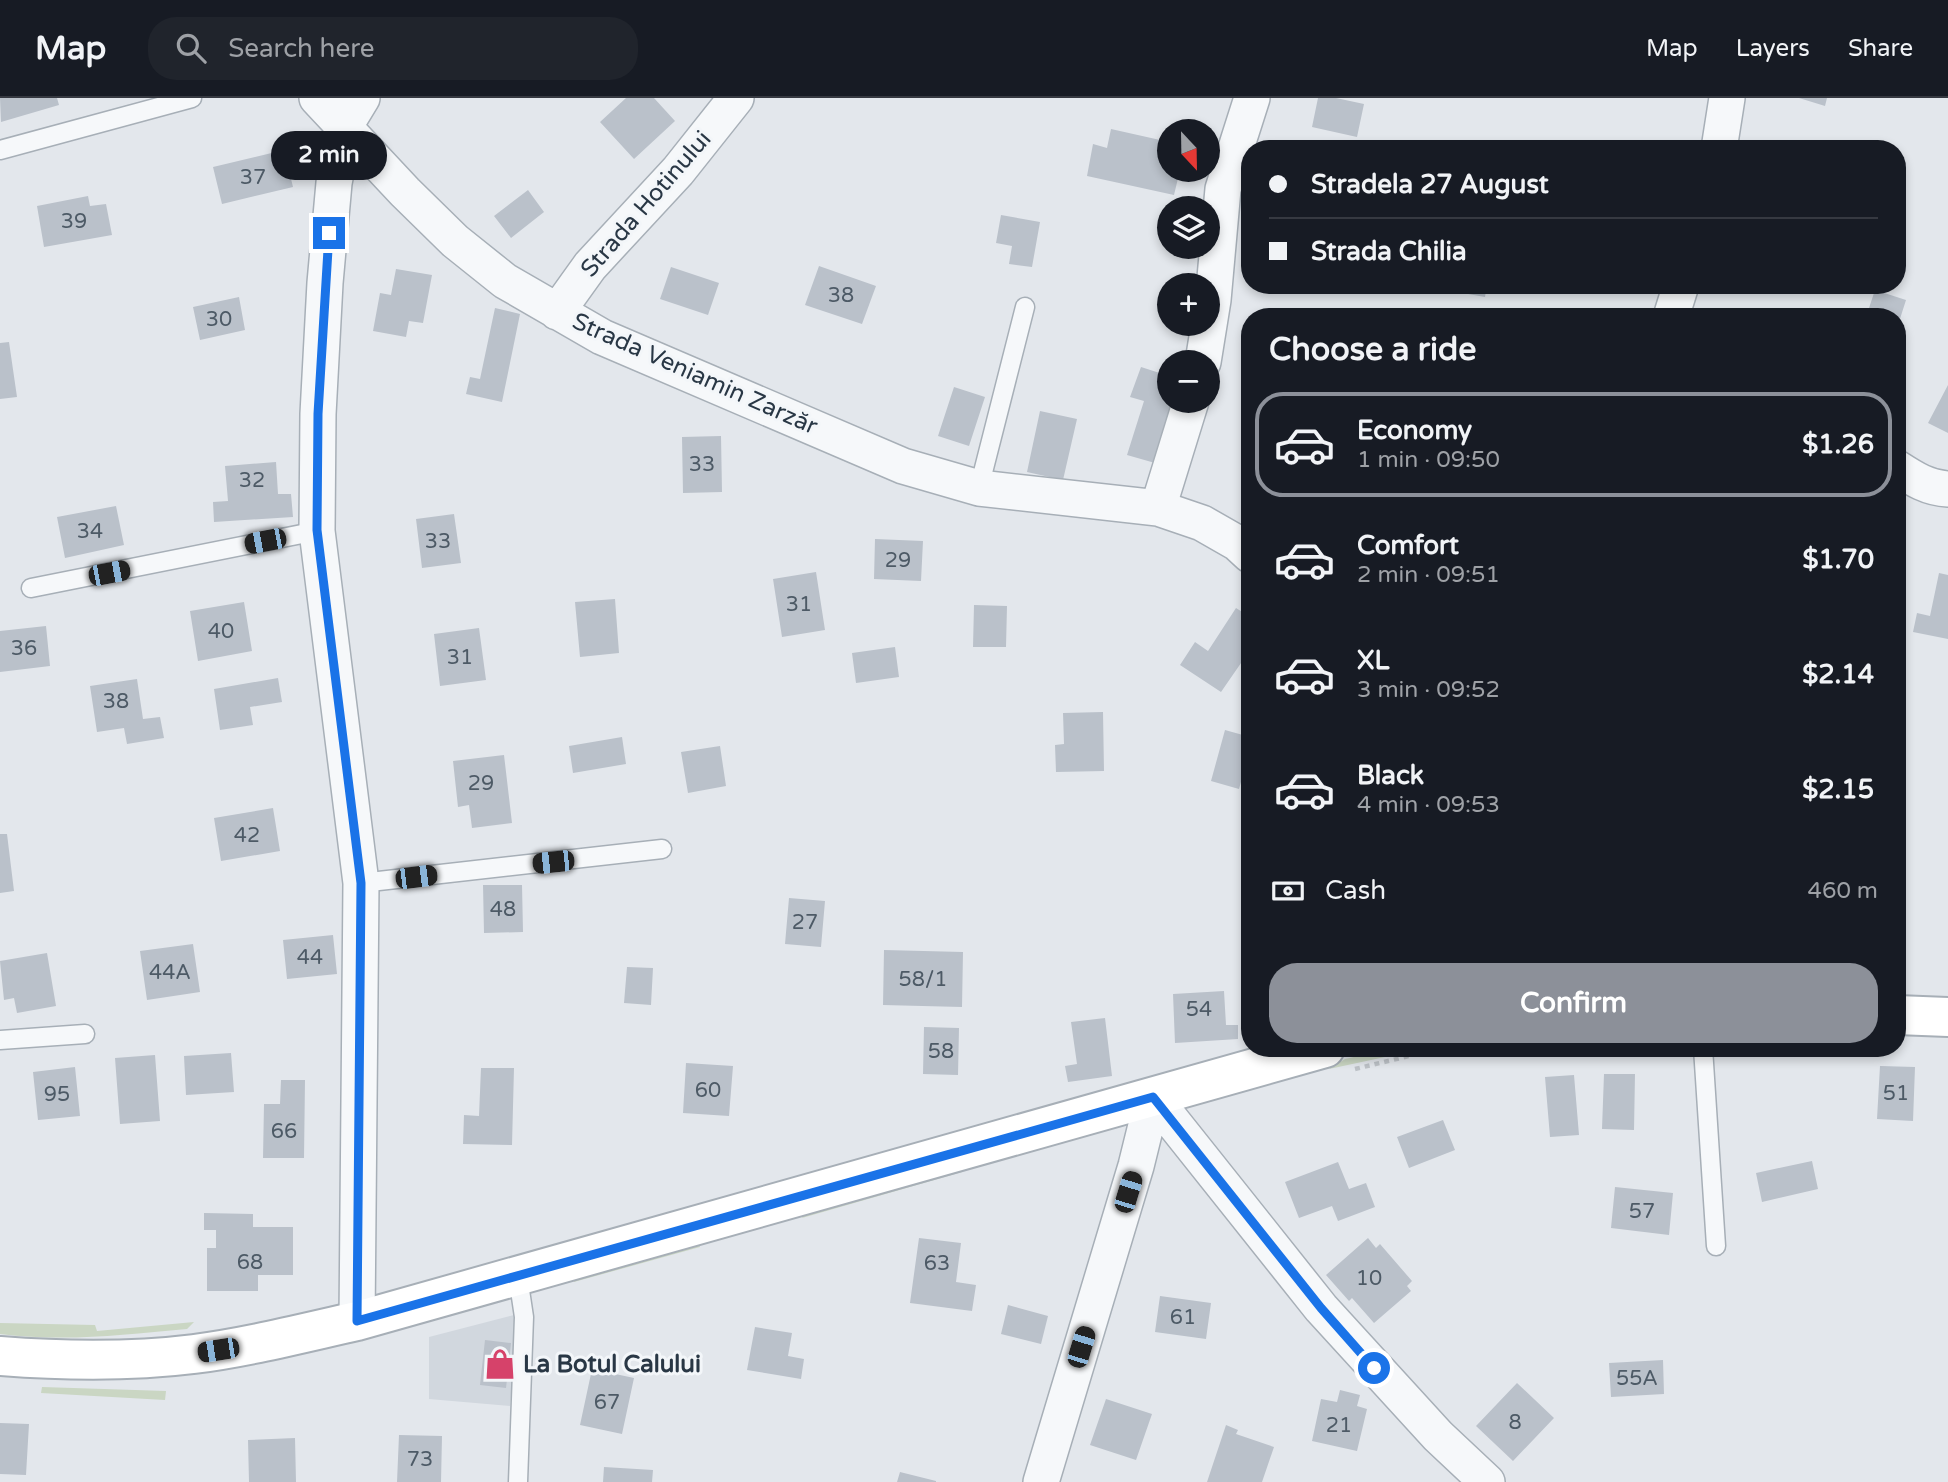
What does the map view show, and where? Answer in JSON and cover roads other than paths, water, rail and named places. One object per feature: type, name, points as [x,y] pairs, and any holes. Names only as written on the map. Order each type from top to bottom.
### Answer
[{"type":"main road","points":[[1906,1015],[1948,1017]]},
{"type":"main road","points":[[0,1356],[40,1359],[134,1359],[194,1354],[264,1342],[357,1321],[1293,1057]]},
{"type":"street","name":"Strada Veniamin Zarzăr","points":[[317,98],[353,112],[405,192],[455,241],[505,281],[601,337],[903,466],[979,488],[1158,508],[1202,523],[1241,547]]},
{"type":"street","name":"Strada Hotinului","points":[[557,312],[590,266],[678,171],[736,98]]},
{"type":"street","points":[[1205,350],[1213,300],[1223,189],[1252,98]]},
{"type":"street","points":[[1720,140],[1727,98]]},
{"type":"street","points":[[353,112],[334,183],[325,283],[318,414],[317,530],[361,883],[357,1321]]},
{"type":"street","points":[[1158,508],[1187,413]]},
{"type":"street","points":[[1906,474],[1922,484],[1936,489],[1948,489]]},
{"type":"street","points":[[1041,1482],[1136,1166],[1153,1097]]},
{"type":"street","points":[[1153,1097],[1321,1308],[1438,1436],[1487,1482]]},
{"type":"lane","points":[[0,150],[192,98]]},
{"type":"lane","points":[[979,488],[1025,307]]},
{"type":"lane","points":[[31,588],[317,530]]},
{"type":"lane","points":[[361,883],[662,849]]},
{"type":"lane","points":[[0,1040],[85,1034]]},
{"type":"lane","points":[[1704,1057],[1716,1246]]},
{"type":"lane","points":[[518,1277],[524,1317],[518,1482]]},
{"type":"place","name":"La Botul Calului","points":[[500,1364]]}]
